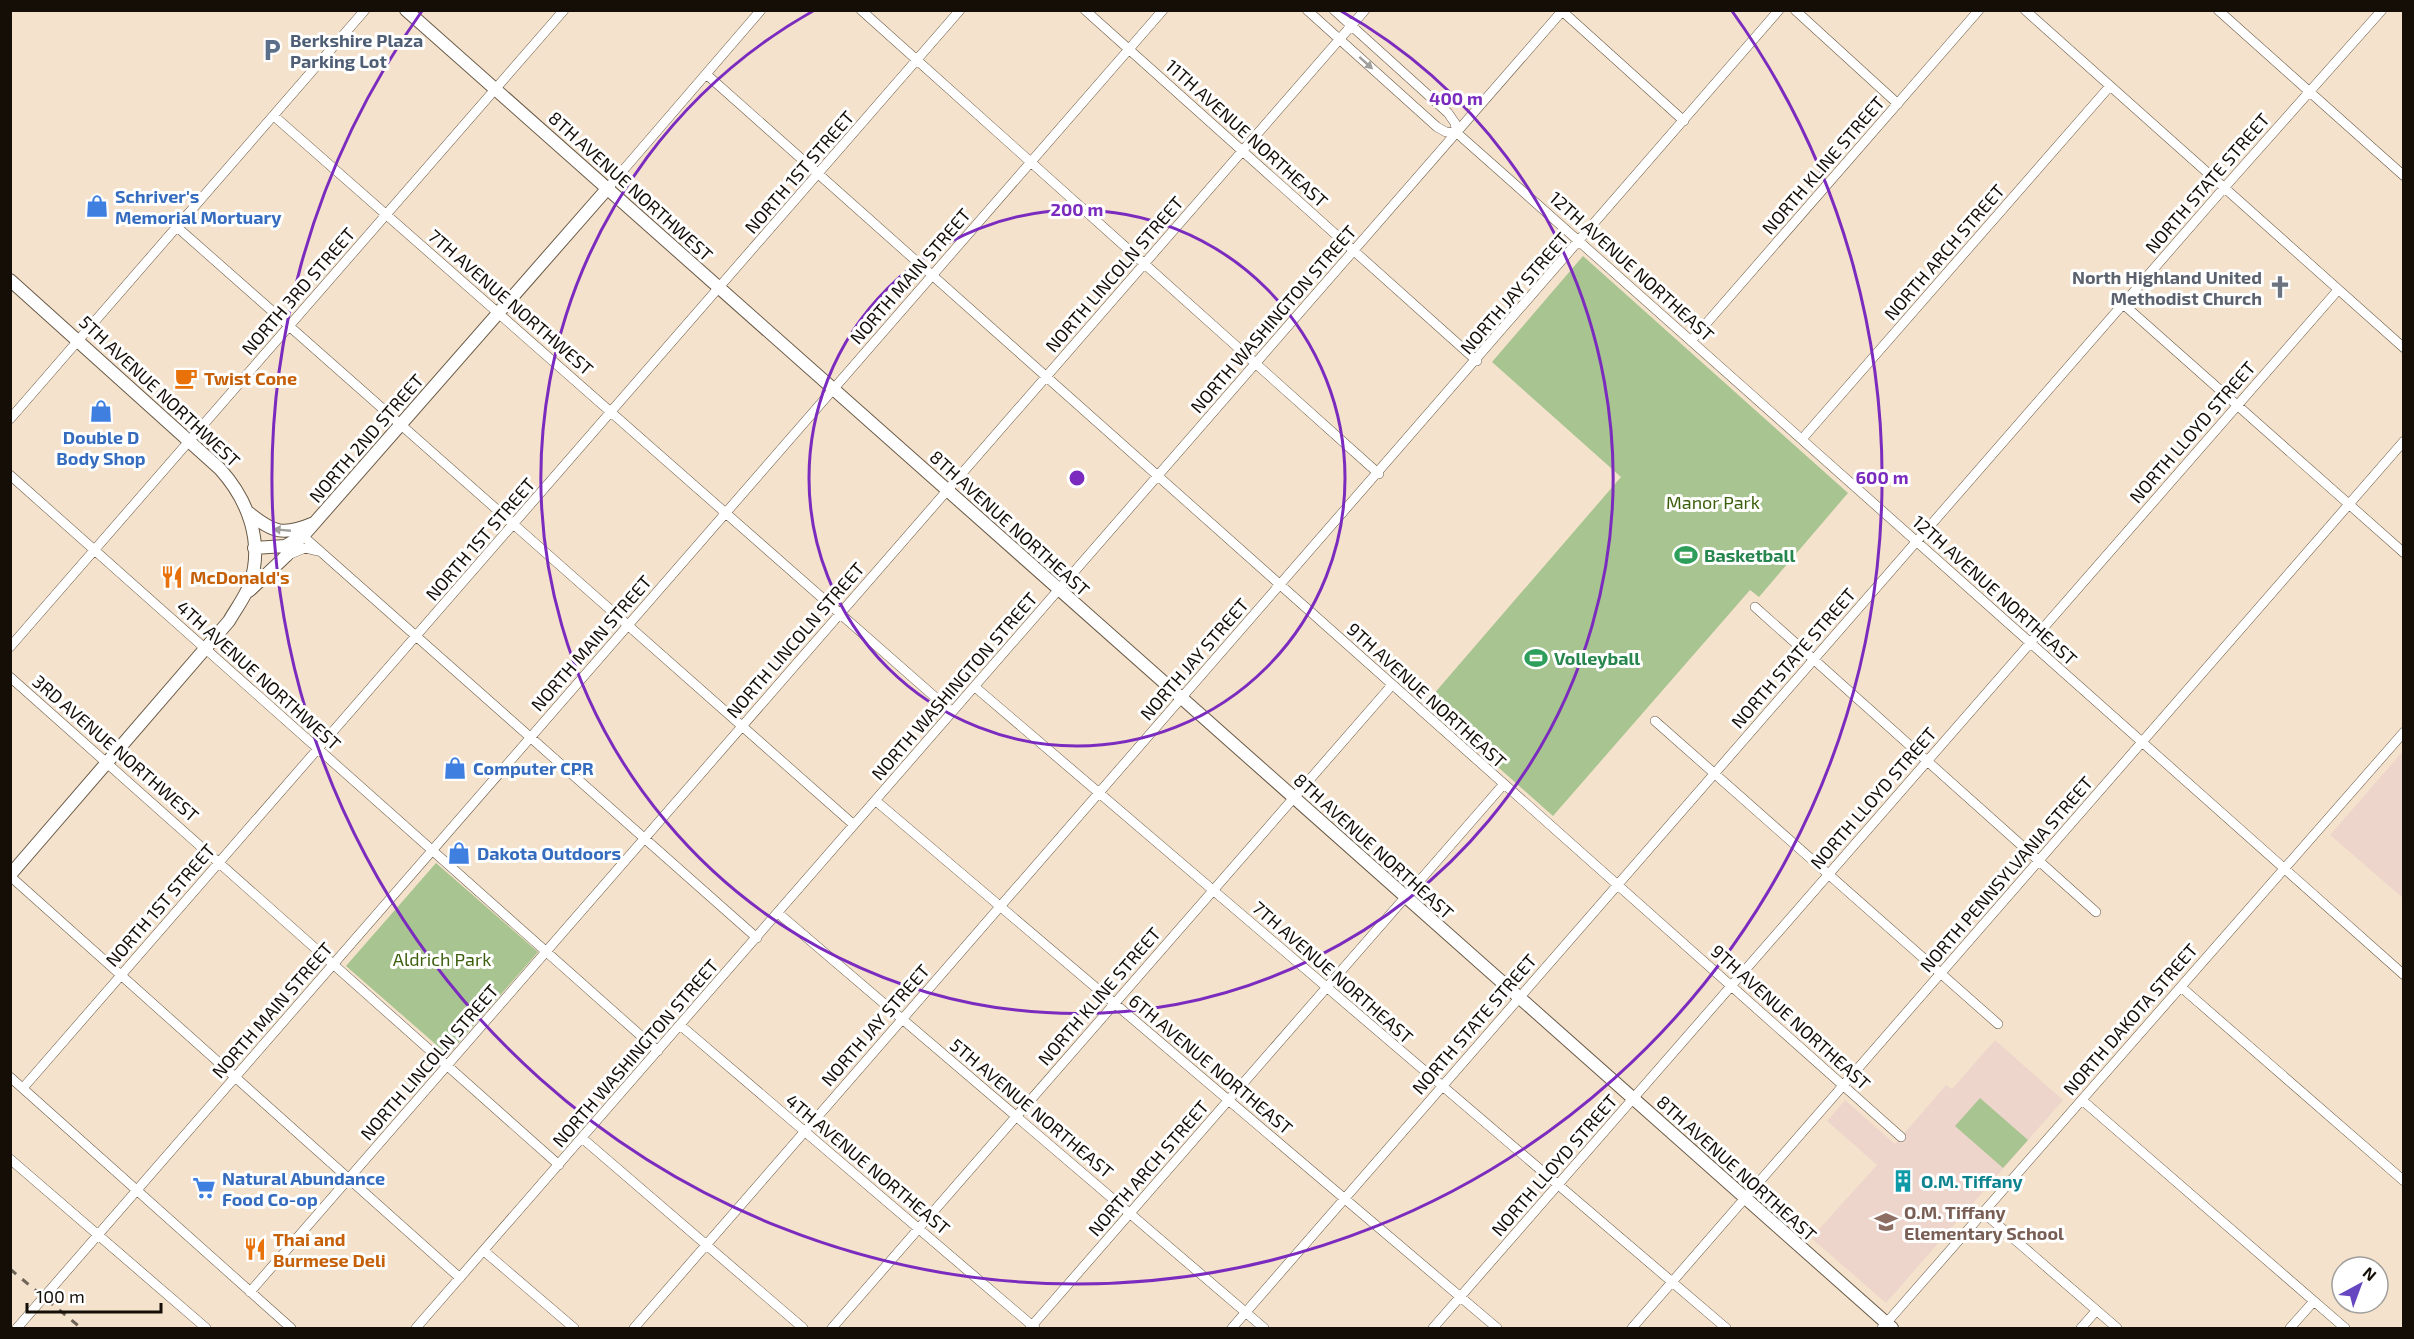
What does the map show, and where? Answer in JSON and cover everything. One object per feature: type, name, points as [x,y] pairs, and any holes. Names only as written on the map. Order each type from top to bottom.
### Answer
[{"type":"main road","name":"8TH AVENUE NORTHWEST","points":[[406,10],[833,389]]},
{"type":"main road","name":"NORTH 2ND STREET","points":[[245,593],[286,556],[318,521],[607,189]]},
{"type":"main road","name":"5TH AVENUE NORTHWEST","points":[[10,280],[191,440],[231,481],[249,513],[254,548]]},
{"type":"main road","name":"8TH AVENUE NORTHEAST","points":[[833,389],[1887,1327]]},
{"type":"main road","points":[[249,513],[267,527],[280,532],[295,530],[318,521]]},
{"type":"main road","points":[[10,875],[229,621],[245,593],[252,574],[254,548],[285,546],[301,538]]},
{"type":"street","points":[[10,419],[365,10]]},
{"type":"street","name":"NORTH 3RD STREET","points":[[10,647],[564,10]]},
{"type":"street","name":"NORTH 2ND STREET","points":[[607,189],[761,10]]},
{"type":"street","points":[[861,10],[1379,474]]},
{"type":"street","name":"NORTH 1ST STREET","points":[[23,1088],[720,289],[960,10]]},
{"type":"street","name":"11TH AVENUE NORTHEAST","points":[[1085,10],[1477,361]]},
{"type":"street","name":"NORTH MAIN STREET","points":[[17,1329],[1163,10]]},
{"type":"street","name":"12TH AVENUE NORTHEAST","points":[[1307,10],[1437,127],[1446,132],[1457,133]]},
{"type":"street","name":"12TH AVENUE NORTHEAST","points":[[1334,10],[1449,113],[1457,133],[2403,975]]},
{"type":"street","name":"NORTH LINCOLN STREET","points":[[250,1292],[1365,10]]},
{"type":"street","name":"NORTH JAY STREET","points":[[634,1329],[1379,474],[1779,10]]},
{"type":"street","points":[[1795,10],[1898,104]]},
{"type":"street","name":"NORTH KLINE STREET","points":[[1691,341],[1979,10]]},
{"type":"street","points":[[2025,10],[2403,348]]},
{"type":"street","points":[[2218,10],[2403,176]]},
{"type":"street","name":"NORTH STATE STREET","points":[[1232,1329],[2224,188],[2382,10]]},
{"type":"street","points":[[1562,11],[1684,121]]},
{"type":"street","name":"NORTH WASHINGTON STREET","points":[[416,1329],[1562,11]]},
{"type":"street","name":"9TH AVENUE NORTHEAST","points":[[706,74],[1901,1137]]},
{"type":"street","name":"NORTH ARCH STREET","points":[[1802,439],[2110,86]]},
{"type":"street","name":"7TH AVENUE NORTHWEST","points":[[274,116],[726,513]]},
{"type":"street","points":[[177,227],[854,825]]},
{"type":"street","name":"NORTH LLOYD STREET","points":[[1433,1329],[2338,290]]},
{"type":"street","points":[[2123,304],[2403,553]]},
{"type":"street","name":"NORTH PENNSYLVANIA STREET","points":[[1632,1329],[2403,441]]},
{"type":"street","name":"4TH AVENUE NORTHWEST","points":[[10,476],[431,851]]},
{"type":"street","points":[[726,513],[952,712]]},
{"type":"street","points":[[301,538],[757,938]]},
{"type":"street","points":[[286,556],[305,548],[315,550],[325,558]]},
{"type":"street","points":[[1755,608],[2096,912]]},
{"type":"street","name":"3RD AVENUE NORTHWEST","points":[[10,677],[559,1165]]},
{"type":"street","name":"NORTH KLINE STREET","points":[[831,1329],[1392,685]]},
{"type":"street","name":"7TH AVENUE NORTHEAST","points":[[975,687],[1726,1329]]},
{"type":"street","points":[[1655,721],[1998,1024]]},
{"type":"street","name":"NORTH DAKOTA STREET","points":[[1887,1327],[2403,732]]},
{"type":"street","name":"NORTH ARCH STREET","points":[[1032,1328],[1503,785]]},
{"type":"street","name":"6TH AVENUE NORTHEAST","points":[[876,801],[1497,1329]]},
{"type":"street","points":[[431,851],[658,1051]]},
{"type":"street","points":[[10,875],[460,1278]]},
{"type":"street","name":"5TH AVENUE NORTHEAST","points":[[778,913],[1264,1329]]},
{"type":"street","points":[[2181,987],[2403,1181]]},
{"type":"street","name":"4TH AVENUE NORTHEAST","points":[[680,1025],[1032,1328]]},
{"type":"street","points":[[10,1077],[291,1329]]},
{"type":"street","points":[[2082,1100],[2345,1329]]},
{"type":"street","points":[[582,1138],[804,1329]]},
{"type":"street","points":[[10,1159],[206,1329]]},
{"type":"street","points":[[1984,1213],[2117,1329]]},
{"type":"street","points":[[484,1251],[574,1329]]},
{"type":"street","points":[[2290,1329],[2314,1301]]},
{"type":"street","points":[[2081,1329],[2096,1311]]},
{"type":"shaded area","points":[[2403,751],[2403,898],[2330,835]]},
{"type":"shaded area","points":[[1995,1040],[2063,1100],[1886,1303],[1811,1238],[1877,1165],[1827,1121],[1845,1100],[1895,1144],[1946,1085],[1952,1089]]},
{"type":"green space","name":"Manor Park","points":[[1583,256],[1848,493],[1759,597],[1750,590],[1553,816],[1426,703],[1621,477],[1492,362]]},
{"type":"green space","name":"Aldrich Park","points":[[436,863],[538,952],[448,1055],[346,966]]},
{"type":"green space","points":[[1980,1098],[2028,1140],[2003,1168],[1955,1126]]},
{"type":"railway","points":[[10,1269],[81,1328]]},
{"type":"place","name":"Berkshire Plaza Parking Lot","points":[[272,50]]},
{"type":"place","name":"Schriver's Memorial Mortuary","points":[[97,206]]},
{"type":"place","name":"North Highland United Methodist Church","points":[[2280,287]]},
{"type":"place","name":"Twist Cone","points":[[186,378]]},
{"type":"place","name":"Double D Body Shop","points":[[101,411]]},
{"type":"place","name":"Basketball","points":[[1686,555]]},
{"type":"place","name":"McDonald's","points":[[172,577]]},
{"type":"place","name":"Volleyball","points":[[1536,658]]},
{"type":"place","name":"Computer CPR","points":[[455,768]]},
{"type":"place","name":"Dakota Outdoors","points":[[459,853]]},
{"type":"place","name":"O.M. Tiffany","points":[[1903,1181]]},
{"type":"place","name":"Natural Abundance Food Co-op","points":[[204,1188]]},
{"type":"place","name":"O.M. Tiffany Elementary School","points":[[1886,1222]]},
{"type":"place","name":"Thai and Burmese Deli","points":[[255,1249]]}]
